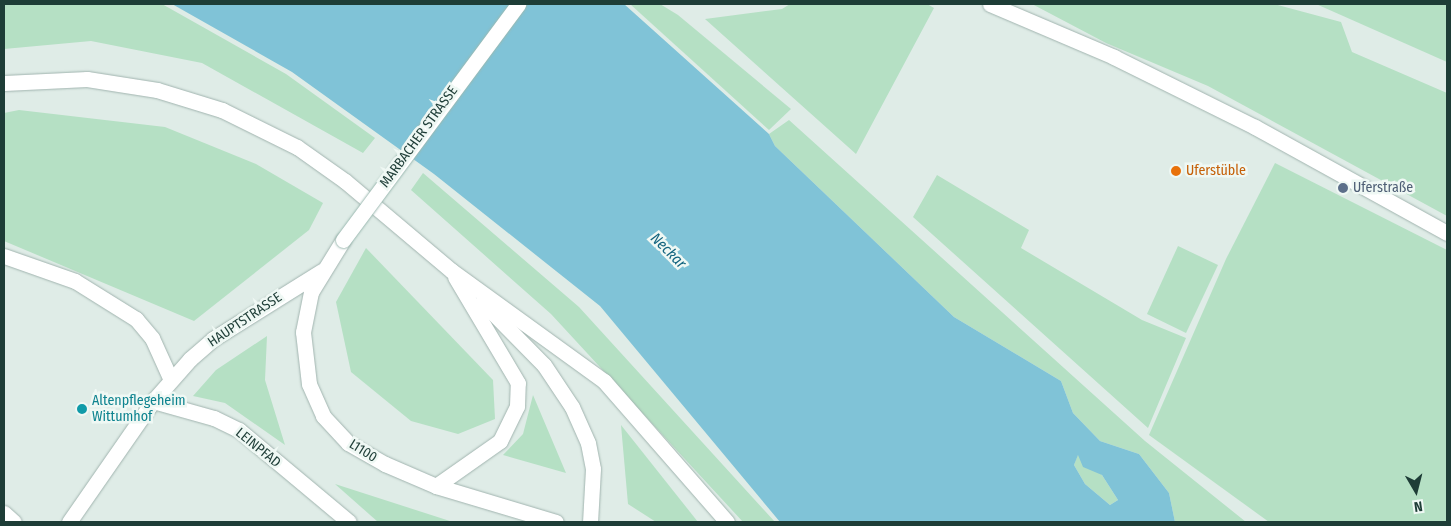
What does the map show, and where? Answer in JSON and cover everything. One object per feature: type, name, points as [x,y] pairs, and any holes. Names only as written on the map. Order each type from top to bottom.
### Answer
[{"type":"main road","name":"MARBACHER STRASSE","points":[[322,271],[518,4]]},
{"type":"main road","points":[[990,4],[1114,57],[1255,127],[1447,233]]},
{"type":"main road","points":[[4,83],[87,79],[157,90],[261,125],[345,181],[452,270],[604,381],[727,522]]},
{"type":"main road","points":[[4,256],[75,281],[136,319],[152,338],[171,380]]},
{"type":"main road","points":[[436,486],[500,440],[517,406],[518,383],[452,270]]},
{"type":"main road","points":[[452,270],[544,365],[572,407],[588,443],[592,469],[590,522]]},
{"type":"main road","name":"HAUPTSTRASSE","points":[[69,522],[171,380],[213,339],[322,271]]},
{"type":"main road","name":"L1100","points":[[322,271],[311,292],[303,332],[310,384],[323,416],[348,443],[436,486],[556,522]]},
{"type":"main road","name":"LEINPFAD","points":[[154,402],[214,418],[239,430],[349,522]]},
{"type":"main road","points":[[4,513],[14,522]]},
{"type":"green space","points":[[4,4],[162,4],[286,74],[375,138],[363,153],[202,63],[91,41],[4,49]]},
{"type":"green space","points":[[630,4],[660,4],[678,15],[791,109],[769,130]]},
{"type":"green space","points":[[790,4],[927,4],[934,8],[856,154],[705,19],[782,9]]},
{"type":"green space","points":[[1032,4],[1274,4],[1341,22],[1352,52],[1447,93],[1447,216],[1208,86],[1106,43]]},
{"type":"green space","points":[[1316,4],[1447,4],[1447,62]]},
{"type":"green space","points":[[19,110],[165,127],[256,164],[323,203],[309,230],[194,321],[4,241],[4,113]]},
{"type":"green space","points":[[789,120],[1145,441],[1246,522],[1175,522],[1169,493],[1139,454],[1100,441],[1073,413],[1061,381],[954,317],[775,146],[769,134]]},
{"type":"green space","points":[[1275,163],[1447,250],[1447,522],[1269,522],[1149,435],[1226,259]]},
{"type":"green space","points":[[423,173],[579,307],[775,522],[743,522],[551,314],[411,190]]},
{"type":"green space","points":[[937,175],[1029,230],[1021,248],[1142,320],[1186,338],[1148,428],[913,217]]},
{"type":"green space","points":[[1178,246],[1218,265],[1186,333],[1147,314]]},
{"type":"green space","points":[[366,248],[493,380],[495,419],[458,434],[411,421],[351,372],[336,302]]},
{"type":"green space","points":[[267,336],[265,380],[285,445],[225,403],[193,396],[216,370]]},
{"type":"green space","points":[[533,395],[566,473],[503,455],[523,434]]},
{"type":"green space","points":[[621,425],[698,522],[656,522],[628,504]]},
{"type":"green space","points":[[1078,454],[1102,475],[1118,500],[1110,505],[1085,484],[1074,465]]},
{"type":"green space","points":[[335,484],[453,522],[378,522]]},
{"type":"water","name":"Neckar","points":[[172,4],[624,4],[769,134],[775,146],[954,317],[1061,381],[1073,413],[1100,441],[1139,454],[1169,493],[1175,522],[780,522],[600,306],[434,174],[292,72]],"holes":[[[1078,455],[1083,467],[1102,475],[1118,500],[1110,505],[1085,484],[1074,465]]]},
{"type":"place","name":"Uferstüble","points":[[1176,171]]},
{"type":"place","name":"Uferstraße","points":[[1343,188]]},
{"type":"place","name":"Altenpflegeheim Wittumhof","points":[[82,409]]}]
